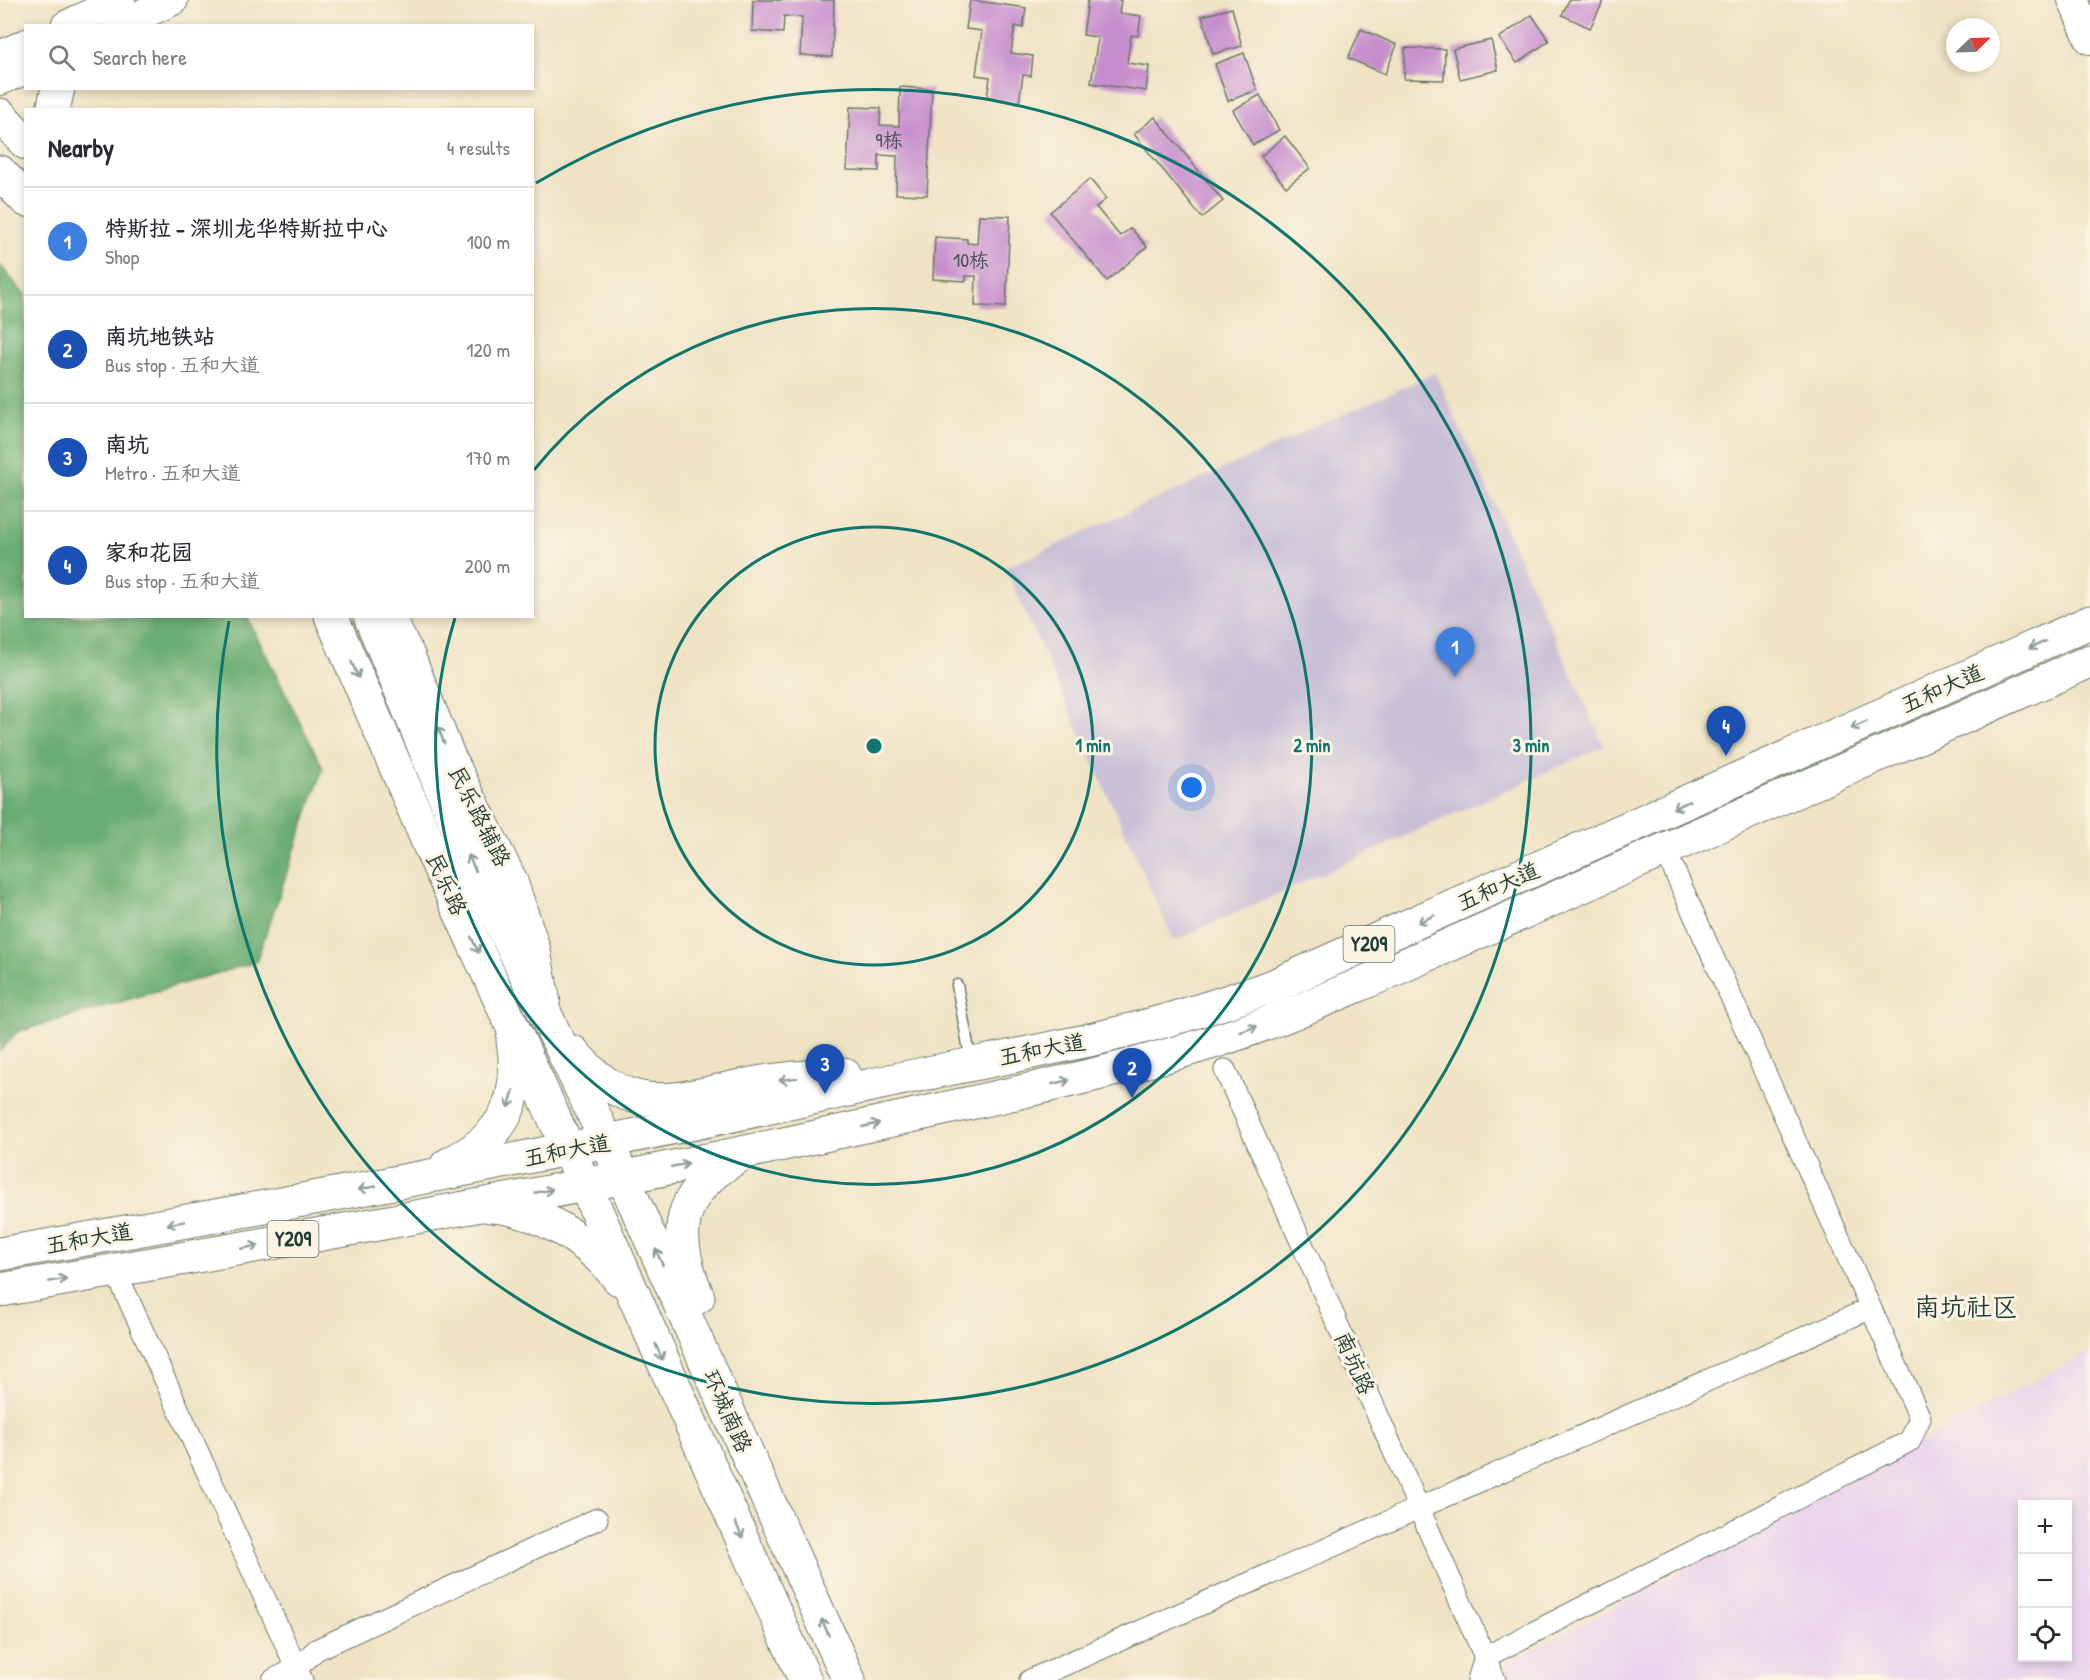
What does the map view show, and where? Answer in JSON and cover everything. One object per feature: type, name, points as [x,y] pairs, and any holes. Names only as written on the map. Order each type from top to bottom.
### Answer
[{"type":"main road","points":[[70,24],[120,0]]},
{"type":"main road","points":[[122,24],[173,0]]},
{"type":"main road","points":[[2073,0],[2090,39]]},
{"type":"main road","points":[[0,56],[24,45]]},
{"type":"main road","points":[[0,80],[24,70]]},
{"type":"main road","points":[[53,108],[58,90]]},
{"type":"main road","points":[[0,115],[24,141]]},
{"type":"main road","points":[[0,172],[24,198]]},
{"type":"main road","name":"民乐路","points":[[332,618],[431,849],[569,1150]]},
{"type":"main road","name":"民乐路","points":[[371,618],[474,867],[608,1142]]},
{"type":"main road","name":"民乐路辅路","points":[[390,618],[409,654],[450,756],[473,791],[512,880],[535,949],[550,1024]]},
{"type":"main road","name":"五和大道","points":[[0,1254],[569,1150],[972,1063],[1086,1041],[1206,1010],[1273,986],[2090,622]]},
{"type":"main road","name":"五和大道","points":[[0,1290],[746,1153],[1091,1075],[1218,1040],[1300,1010],[2090,661]]},
{"type":"main road","points":[[412,1179],[447,1165],[482,1145],[507,1114],[516,1077],[510,1021]]},
{"type":"main road","points":[[550,1024],[603,1083],[619,1093],[655,1101],[787,1079],[972,1063]]},
{"type":"main road","name":"环城南路","points":[[608,1142],[849,1680]]},
{"type":"main road","name":"环城南路","points":[[569,1150],[805,1680]]},
{"type":"main road","points":[[695,1432],[731,1417],[712,1328],[685,1267],[681,1238],[686,1212],[697,1189],[719,1168],[746,1153]]},
{"type":"main road","points":[[467,1206],[503,1207],[557,1228],[586,1246],[614,1273],[638,1305]]},
{"type":"street","points":[[1478,1680],[1485,1657],[1910,1441],[1920,1418],[1869,1309],[1665,850]]},
{"type":"street","name":"南坑路","points":[[1224,1070],[1495,1680]]},
{"type":"street","points":[[115,1270],[299,1674]]},
{"type":"street","points":[[1030,1680],[1869,1309]]},
{"type":"street","points":[[273,1680],[299,1674],[316,1650],[597,1519]]},
{"type":"lane","points":[[957,985],[972,1063]]},
{"type":"shaded area","points":[[1435,373],[1604,746],[1174,941],[1005,568]]},
{"type":"shaded area","points":[[2090,1351],[2090,1680],[1504,1680],[1509,1663]]},
{"type":"green space","points":[[0,265],[24,294],[24,618],[248,618],[323,768],[256,962],[17,1032],[0,1051]]},
{"type":"building","points":[[753,0],[834,0],[832,57],[800,55],[802,17],[784,16],[783,33],[752,31]]},
{"type":"building","points":[[970,0],[1026,8],[1023,28],[1015,26],[1011,53],[1033,56],[1031,76],[1023,75],[1019,103],[987,98],[990,77],[976,75],[982,31],[966,29]]},
{"type":"building","points":[[1088,0],[1121,0],[1119,13],[1141,16],[1138,36],[1131,35],[1127,63],[1149,66],[1146,91],[1091,83],[1098,37],[1083,35]]},
{"type":"building","points":[[1569,0],[1604,0],[1590,28],[1562,15]]},
{"type":"building","points":[[1232,8],[1242,46],[1213,54],[1202,16]]},
{"type":"building","points":[[1532,15],[1549,41],[1517,63],[1499,38]]},
{"type":"building","points":[[1361,29],[1397,45],[1385,74],[1348,58]]},
{"type":"building","points":[[1491,40],[1498,70],[1460,79],[1453,49]]},
{"type":"building","points":[[1405,48],[1445,49],[1444,80],[1404,79]]},
{"type":"building","points":[[1244,53],[1257,90],[1228,101],[1215,64]]},
{"type":"building","points":[[900,87],[932,89],[927,195],[896,194],[897,156],[879,155],[879,171],[847,170],[850,107],[881,108],[880,125],[899,126]]},
{"type":"building","points":[[1260,95],[1279,130],[1253,145],[1233,110]]},
{"type":"building","points":[[1155,117],[1223,201],[1202,218],[1134,134]]},
{"type":"building","points":[[1285,136],[1310,168],[1286,187],[1261,156]]},
{"type":"building","points":[[1090,179],[1106,199],[1096,207],[1120,236],[1131,228],[1147,247],[1107,281],[1050,212]]},
{"type":"building","points":[[979,215],[1010,216],[1006,307],[975,306],[976,276],[966,276],[966,281],[933,279],[935,237],[967,239],[967,243],[977,244]]},
{"type":"place","name":"特斯拉 - 深圳龙华特斯拉中心","points":[[1455,677]]},
{"type":"place","name":"家和花园","points":[[1726,756]]},
{"type":"place","name":"南坑","points":[[825,1094]]},
{"type":"place","name":"南坑地铁站","points":[[1132,1098]]},
{"type":"district","name":"南坑社区","points":[[1966,1307]]}]
